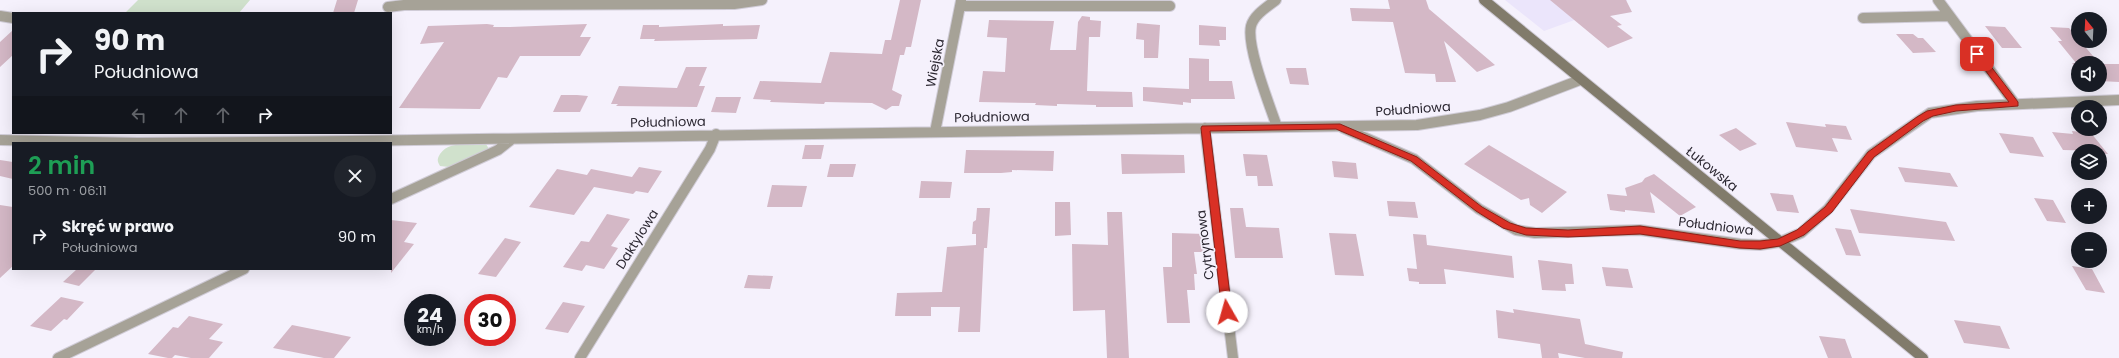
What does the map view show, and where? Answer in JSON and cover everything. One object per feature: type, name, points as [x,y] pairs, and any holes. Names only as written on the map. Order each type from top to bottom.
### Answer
[{"type":"main road","name":"Łukowska","points":[[1484,0],[1580,80],[1923,358]]},
{"type":"street","points":[[388,7],[404,5],[567,2],[734,4],[762,0]]},
{"type":"street","points":[[1276,0],[1261,12],[1250,27],[1251,44],[1277,127]]},
{"type":"street","points":[[1938,0],[1948,16],[2015,104]]},
{"type":"street","points":[[961,3],[1170,6]]},
{"type":"street","name":"Wiejska","points":[[935,132],[961,3]]},
{"type":"street","points":[[0,16],[12,18]]},
{"type":"street","points":[[1863,18],[1948,16]]},
{"type":"street","name":"Południowa","points":[[173,142],[353,137],[512,139],[716,134],[1417,125],[1480,115],[1510,107],[1580,80]]},
{"type":"street","name":"Południowa","points":[[1337,126],[1414,159],[1479,209],[1506,226],[1516,230],[1535,233],[1640,230],[1740,244],[1760,245],[1780,242],[1801,233],[1828,209],[1871,154],[1920,119],[1930,114],[1956,108],[2119,100]]},
{"type":"street","name":"Cytrynowa","points":[[1206,128],[1233,358]]},
{"type":"street","name":"Daktylowa","points":[[580,358],[710,149],[716,134]]},
{"type":"street","points":[[392,199],[498,150],[512,139]]},
{"type":"street","name":"Południowa","points":[[0,140],[91,142]]},
{"type":"street","points":[[58,358],[242,270]]},
{"type":"shaded area","points":[[1505,0],[1627,0],[1627,1],[1544,31]]},
{"type":"green space","points":[[138,0],[250,0],[240,12],[126,12]]},
{"type":"green space","points":[[461,144],[486,144],[489,149],[449,167],[440,166],[438,163],[440,154],[449,147]]},
{"type":"building","points":[[337,0],[358,0],[354,12],[333,12]]},
{"type":"building","points":[[900,0],[921,0],[911,47],[906,47],[904,55],[900,55],[892,90],[902,95],[899,106],[892,106],[886,110],[872,103],[825,102],[824,104],[770,102],[771,100],[753,99],[760,81],[821,83],[830,52],[882,54],[885,40],[891,40]]},
{"type":"building","points":[[1388,0],[1426,0],[1429,9],[1495,65],[1477,72],[1444,41],[1456,82],[1436,82],[1435,74],[1405,73],[1393,22],[1352,21],[1350,8],[1390,9]]},
{"type":"building","points":[[1550,0],[1626,0],[1632,12],[1610,16],[1622,25],[1617,26],[1633,38],[1608,48]]},
{"type":"building","points":[[1082,16],[1090,17],[1090,20],[1101,21],[1100,37],[1089,37],[1087,91],[1132,92],[1133,107],[1096,107],[1096,105],[1057,104],[1057,106],[1035,105],[1036,103],[979,102],[983,71],[1005,72],[1007,38],[987,37],[989,20],[1054,21],[1050,50],[1076,50],[1078,22]]},
{"type":"building","points":[[1137,23],[1160,25],[1158,58],[1144,58],[1144,40],[1136,39]]},
{"type":"building","points":[[587,24],[580,37],[591,37],[580,56],[520,56],[507,78],[498,77],[480,109],[399,108],[444,42],[420,44],[428,26],[494,25],[493,27],[510,27]]},
{"type":"building","points":[[723,24],[723,26],[760,25],[757,39],[654,41],[655,39],[640,39],[643,25],[659,25],[659,27]]},
{"type":"building","points":[[1199,25],[1226,27],[1226,40],[1219,40],[1220,46],[1199,45]]},
{"type":"building","points":[[1985,26],[2005,27],[2022,48],[2002,48]]},
{"type":"building","points":[[2050,27],[2069,28],[2071,30],[2071,48],[2086,48],[2093,56],[2071,57],[2058,41],[2062,41]]},
{"type":"building","points":[[12,31],[12,56],[0,67],[0,42]]},
{"type":"building","points":[[1896,34],[1913,34],[1918,38],[1923,38],[1936,52],[1913,53]]},
{"type":"building","points":[[1189,58],[1209,59],[1209,81],[1232,81],[1235,99],[1191,99],[1191,103],[1183,102],[1183,105],[1143,101],[1143,87],[1189,89]]},
{"type":"building","points":[[2107,64],[2119,64],[2119,82],[2107,81]]},
{"type":"building","points":[[686,67],[707,67],[699,86],[705,86],[697,107],[616,106],[618,104],[611,104],[619,86],[677,88]]},
{"type":"building","points":[[1286,68],[1306,68],[1309,85],[1290,84]]},
{"type":"building","points":[[561,95],[588,96],[580,112],[553,112]]},
{"type":"building","points":[[716,97],[741,97],[736,113],[711,112]]},
{"type":"building","points":[[1786,122],[1826,127],[1825,124],[1846,126],[1852,140],[1832,138],[1838,152],[1796,147]]},
{"type":"building","points":[[1736,128],[1757,144],[1740,151],[1719,135]]},
{"type":"building","points":[[2052,132],[2071,134],[2071,136],[2093,136],[2100,144],[2071,144],[2071,150],[2063,150]]},
{"type":"building","points":[[1999,133],[2033,137],[2044,157],[2010,153]]},
{"type":"building","points":[[805,145],[824,145],[821,159],[802,159]]},
{"type":"building","points":[[1489,145],[1567,192],[1542,213],[1530,205],[1529,198],[1521,200],[1464,164]]},
{"type":"building","points":[[966,150],[1054,151],[1053,171],[1012,170],[1012,172],[1001,173],[964,173]]},
{"type":"building","points":[[1121,154],[1184,155],[1185,173],[1122,174]]},
{"type":"building","points":[[1243,154],[1267,155],[1273,186],[1258,186],[1257,176],[1246,176]]},
{"type":"building","points":[[0,160],[12,162],[12,179],[0,176]]},
{"type":"building","points":[[1332,161],[1356,163],[1358,179],[1334,177]]},
{"type":"building","points":[[830,164],[856,164],[853,177],[827,177]]},
{"type":"building","points":[[639,167],[662,171],[648,193],[636,191],[633,194],[594,187],[574,215],[529,207],[557,169],[587,175],[591,169],[632,177]]},
{"type":"building","points":[[1898,167],[1950,173],[1958,187],[1905,182]]},
{"type":"building","points":[[1654,174],[1696,207],[1680,216],[1650,192],[1655,213],[1610,210],[1607,194],[1627,196],[1625,188],[1642,182],[1645,178]]},
{"type":"building","points":[[921,181],[952,182],[950,198],[919,198]]},
{"type":"building","points":[[772,185],[807,186],[802,207],[767,207]]},
{"type":"building","points":[[1770,193],[1793,195],[1799,213],[1777,211]]},
{"type":"building","points":[[2034,198],[2053,200],[2066,223],[2047,221]]},
{"type":"building","points":[[1387,201],[1415,202],[1418,218],[1389,216]]},
{"type":"building","points":[[1055,202],[1070,202],[1071,235],[1055,236]]},
{"type":"building","points":[[0,205],[12,207],[12,267],[0,278]]},
{"type":"building","points":[[977,208],[990,208],[987,248],[984,248],[980,332],[958,332],[960,307],[931,307],[931,316],[895,316],[897,293],[942,292],[947,247],[976,245],[976,234],[972,234],[973,222],[976,220]]},
{"type":"building","points":[[1230,208],[1243,208],[1246,227],[1279,228],[1283,258],[1235,258]]},
{"type":"building","points":[[1850,209],[1946,222],[1955,241],[1859,233]]},
{"type":"building","points":[[1107,212],[1122,212],[1129,358],[1107,358],[1105,310],[1073,311],[1072,244],[1108,245]]},
{"type":"building","points":[[607,214],[630,219],[611,246],[618,248],[604,269],[586,265],[582,271],[563,267],[581,241],[589,242]]},
{"type":"building","points":[[392,220],[417,223],[404,242],[414,244],[391,273]]},
{"type":"building","points":[[1835,228],[1851,230],[1861,256],[1846,255]]},
{"type":"building","points":[[1172,233],[1205,234],[1207,252],[1194,252],[1197,274],[1194,274],[1195,290],[1187,290],[1190,323],[1167,323],[1163,267],[1172,267]]},
{"type":"building","points":[[1329,233],[1356,234],[1364,276],[1335,275]]},
{"type":"building","points":[[1413,234],[1426,235],[1427,245],[1512,256],[1514,278],[1444,269],[1446,284],[1419,284],[1419,282],[1409,281],[1407,268],[1417,269]]},
{"type":"building","points":[[505,238],[521,242],[496,277],[478,274]]},
{"type":"building","points":[[1538,260],[1572,264],[1574,284],[1565,284],[1566,291],[1542,290]]},
{"type":"building","points":[[1602,267],[1628,269],[1633,288],[1606,286]]},
{"type":"building","points":[[2073,268],[2092,269],[2105,293],[2086,290]]},
{"type":"building","points":[[76,270],[95,270],[79,286],[63,282]]},
{"type":"building","points":[[748,275],[773,276],[770,289],[744,288]]},
{"type":"building","points":[[61,297],[84,302],[67,320],[64,319],[51,331],[30,326]]},
{"type":"building","points":[[563,302],[585,306],[568,333],[545,329]]},
{"type":"building","points":[[1513,309],[1580,319],[1585,344],[1623,352],[1622,358],[1585,358],[1558,353],[1559,358],[1542,358],[1540,344],[1498,338],[1496,310],[1514,313]]},
{"type":"building","points":[[189,316],[223,324],[209,339],[223,342],[209,358],[191,358],[175,355],[172,358],[168,358],[148,354],[173,327],[178,328]]},
{"type":"building","points":[[1954,320],[2000,326],[2010,349],[1964,343]]},
{"type":"building","points":[[292,325],[351,337],[334,358],[324,358],[273,348]]},
{"type":"building","points":[[1819,336],[1845,339],[1852,358],[1828,358]]},
{"type":"route","points":[[1227,312],[1206,128],[1337,126],[1414,159],[1479,209],[1506,226],[1516,230],[1535,233],[1640,230],[1740,244],[1760,245],[1780,242],[1801,233],[1828,209],[1871,154],[1920,119],[1943,110],[2015,104],[1977,54]]}]
